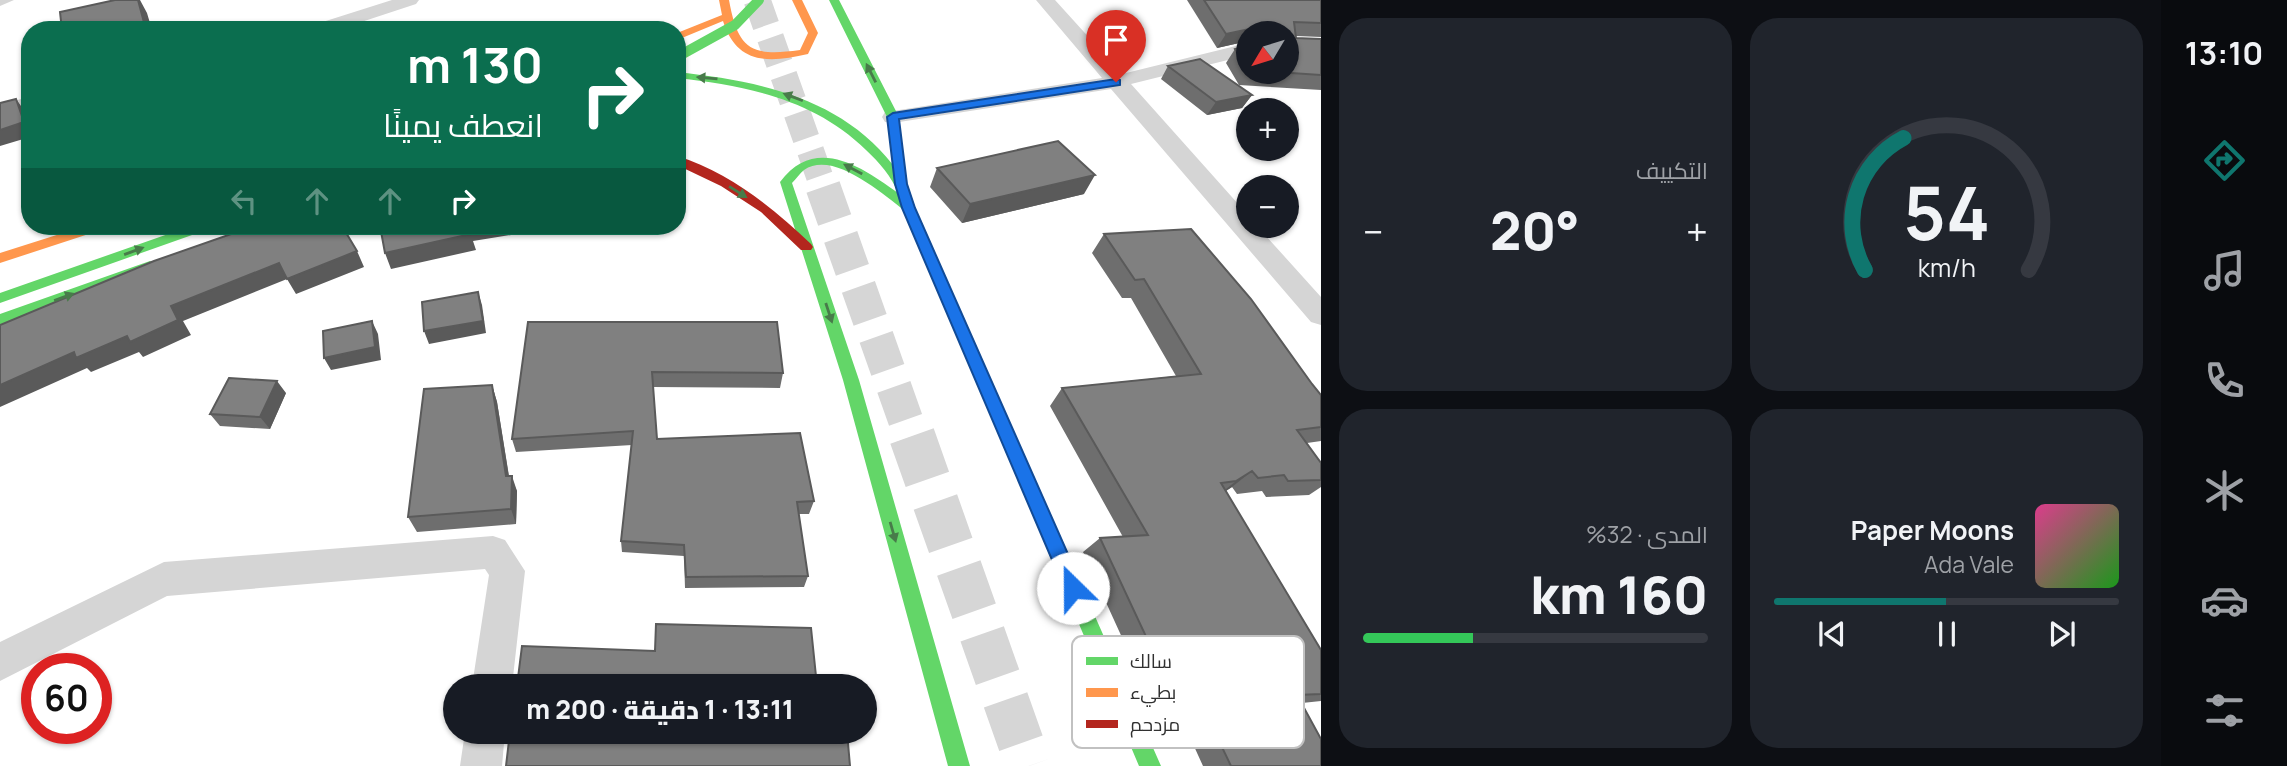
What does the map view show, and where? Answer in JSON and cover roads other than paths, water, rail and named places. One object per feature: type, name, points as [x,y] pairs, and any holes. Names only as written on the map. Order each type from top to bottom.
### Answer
[{"type":"main road","points":[[724,0],[731,37],[747,51],[778,58],[804,51],[813,33],[797,0]]},
{"type":"main road","points":[[686,33],[727,16],[724,0]]},
{"type":"main road","points":[[686,52],[734,25],[759,0]]},
{"type":"main road","points":[[834,0],[893,117],[901,184],[909,208],[1094,636]]},
{"type":"main road","points":[[686,76],[737,80],[795,96],[846,124],[876,149],[901,184]]},
{"type":"main road","points":[[909,208],[848,165],[827,160],[805,162],[789,172],[786,182],[851,380],[959,766]]},
{"type":"main road","points":[[686,164],[724,183],[766,209],[808,248]]},
{"type":"main road","points":[[0,258],[71,235]]},
{"type":"main road","points":[[0,298],[178,235]]},
{"type":"main road","points":[[0,320],[170,259]]},
{"type":"main road","points":[[1142,748],[1150,766]]},
{"type":"street","points":[[0,1],[5,0]]},
{"type":"street","points":[[345,21],[410,0]]},
{"type":"street","points":[[1045,0],[1321,315]]},
{"type":"street","points":[[893,117],[1116,82],[1236,52]]},
{"type":"street","points":[[0,110],[21,105]]},
{"type":"street","points":[[0,662],[164,579],[493,552],[507,571],[494,674]]},
{"type":"street","points":[[481,766],[484,744]]},
{"type":"tunnel","points":[[757,0],[824,189]]},
{"type":"tunnel","points":[[823,187],[912,438]]},
{"type":"tunnel","points":[[912,436],[1029,766]]}]
